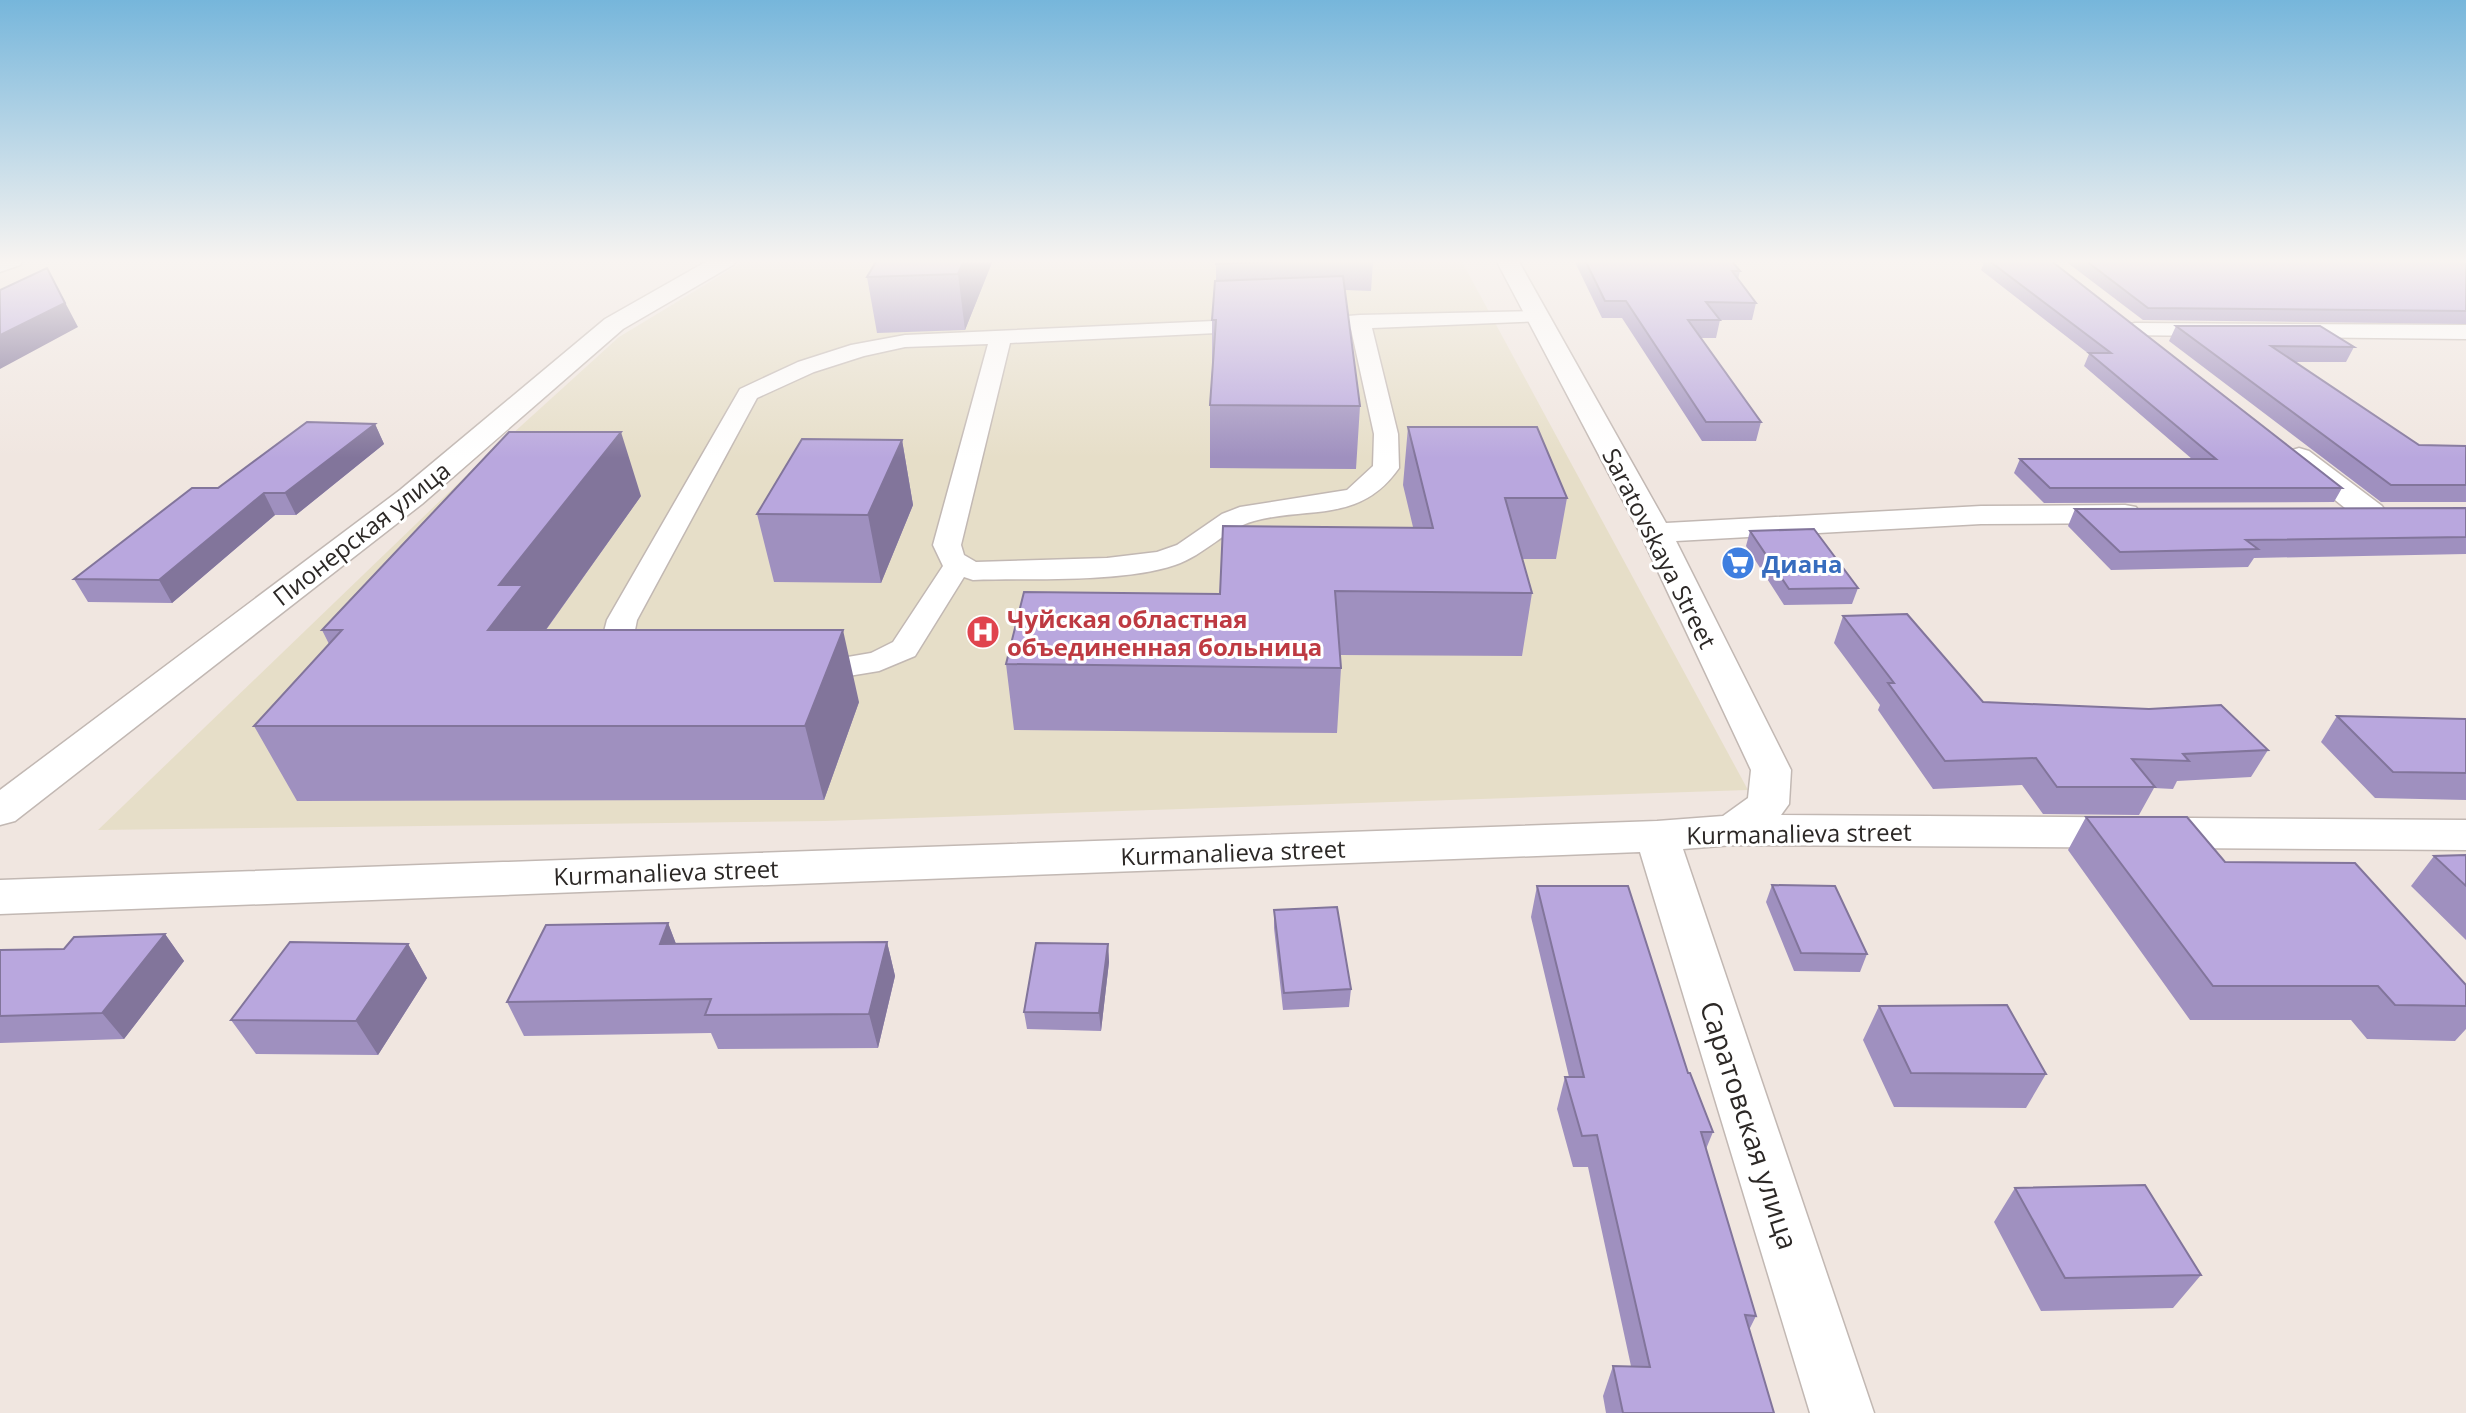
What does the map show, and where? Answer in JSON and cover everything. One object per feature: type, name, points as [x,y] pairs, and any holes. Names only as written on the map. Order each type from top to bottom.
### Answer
[{"type":"street","name":"Пионерская улица","points":[[0,811],[411,496],[612,326]]},
{"type":"street","name":"Saratovskaya Street","points":[[1543,326],[1656,533],[1770,769],[1768,804],[1733,830]]},
{"type":"street","points":[[2130,326],[2167,355]]},
{"type":"street","points":[[2259,326],[2466,332]]},
{"type":"street","points":[[2274,438],[2384,513],[2329,513]]},
{"type":"street","points":[[1656,533],[1981,515],[2148,514]]},
{"type":"street","name":"Kurmanalieva street","points":[[0,897],[1657,836],[1733,830],[2466,835]]},
{"type":"street","name":"Саратовская улица","points":[[1657,836],[1842,1413]]},
{"type":"lane","points":[[666,671],[640,669],[616,647],[622,620],[748,394],[806,367],[859,350],[905,341],[1242,326]]},
{"type":"lane","points":[[1001,336],[947,545],[948,556],[957,566],[973,571],[1107,567],[1162,560],[1187,551],[1232,520],[1250,513],[1311,506],[1356,496],[1386,468],[1386,434],[1361,326]]},
{"type":"lane","points":[[772,674],[798,674],[879,661],[904,649],[957,566]]},
{"type":"shaded area","name":"Чуйская областная объединенная больница","points":[[637,326],[1497,326],[1748,790],[825,821],[98,830],[469,473],[619,337]]},
{"type":"building","points":[[0,326],[18,326],[0,335]]},
{"type":"building","points":[[1216,326],[1350,326],[1360,406],[1210,405]]},
{"type":"building","points":[[1642,326],[1692,326],[1761,422],[1706,422]]},
{"type":"building","points":[[2075,326],[2134,326],[2342,488],[2050,488],[2020,459],[2216,459],[2089,353],[2111,353]]},
{"type":"building","points":[[2176,326],[2320,326],[2354,347],[2271,346],[2419,445],[2466,446],[2466,485],[2391,485]]},
{"type":"building","points":[[307,422],[375,424],[285,493],[264,493],[159,580],[74,579],[192,488],[218,488]]},
{"type":"building","points":[[1408,427],[1537,427],[1567,498],[1505,498],[1532,593],[1335,591],[1341,668],[1006,664],[1024,592],[1220,594],[1223,526],[1433,528]]},
{"type":"building","points":[[509,432],[621,432],[499,585],[523,585],[488,630],[843,630],[805,726],[254,726],[342,630],[322,630]]},
{"type":"building","points":[[802,439],[902,440],[868,515],[757,514]]},
{"type":"building","points":[[2466,508],[2466,537],[2246,540],[2258,549],[2120,552],[2075,509]]},
{"type":"building","points":[[1814,529],[1858,588],[1789,589],[1750,531]]},
{"type":"building","points":[[1907,614],[1983,702],[2149,709],[2221,705],[2268,750],[2183,754],[2189,761],[2132,759],[2155,787],[2057,787],[2036,758],[1945,761],[1888,683],[1894,683],[1843,616]]},
{"type":"building","points":[[2337,716],[2466,719],[2466,773],[2393,772]]},
{"type":"building","points":[[2086,817],[2187,817],[2225,862],[2355,863],[2466,985],[2466,1006],[2395,1005],[2378,986],[2213,986]]},
{"type":"building","points":[[2466,855],[2466,886],[2434,856]]},
{"type":"building","points":[[1772,885],[1835,886],[1867,954],[1801,953]]},
{"type":"building","points":[[1537,886],[1628,886],[1688,1073],[1713,1132],[1701,1132],[1756,1316],[1745,1315],[1774,1413],[1623,1413],[1613,1366],[1650,1367],[1597,1135],[1582,1136],[1565,1077],[1584,1077]]},
{"type":"building","points":[[1337,907],[1351,989],[1284,993],[1274,910]]},
{"type":"building","points":[[668,923],[660,944],[887,942],[869,1014],[705,1015],[711,999],[507,1002],[546,925]]},
{"type":"building","points":[[165,934],[102,1013],[0,1016],[0,950],[64,949],[74,937]]},
{"type":"building","points":[[290,942],[408,944],[356,1021],[231,1020]]},
{"type":"building","points":[[1036,943],[1108,944],[1099,1013],[1024,1012]]},
{"type":"building","points":[[2007,1005],[2046,1074],[1911,1073],[1879,1006]]},
{"type":"building","points":[[2145,1185],[2201,1275],[2065,1278],[2015,1188]]},
{"type":"place","name":"Диана","points":[[1738,563]]},
{"type":"place","name":"Чуйская областная объединенная больница","points":[[983,632]]}]
